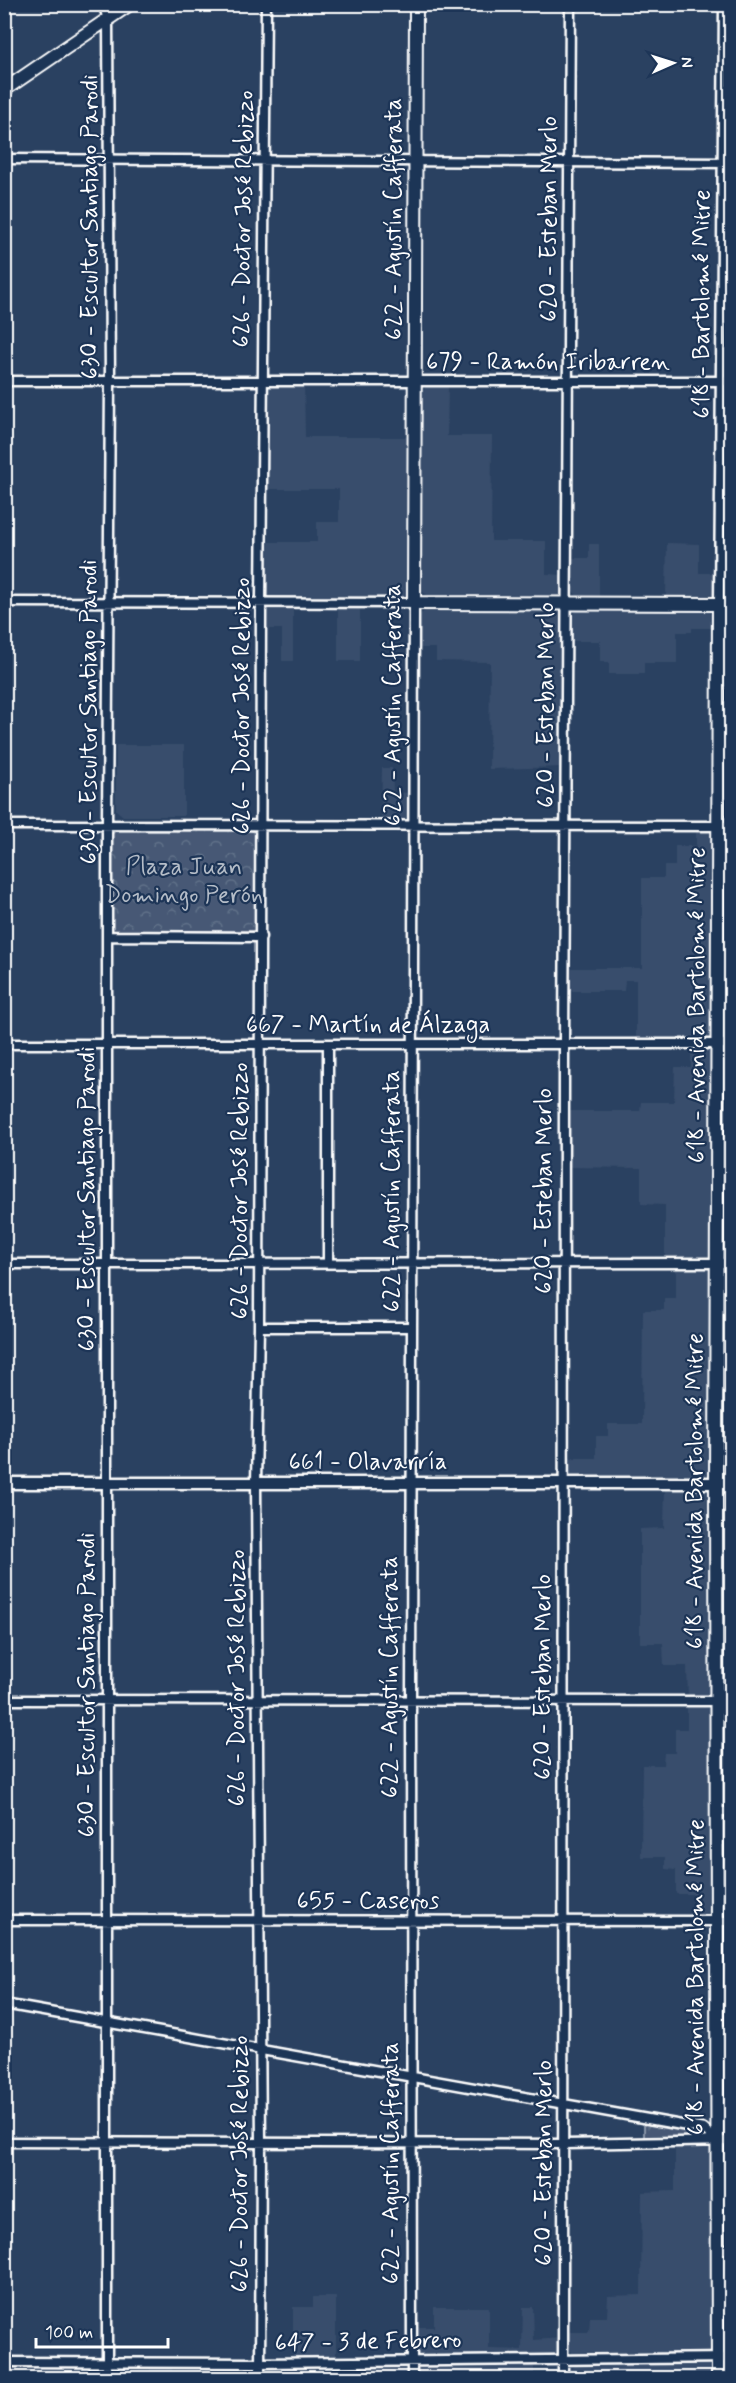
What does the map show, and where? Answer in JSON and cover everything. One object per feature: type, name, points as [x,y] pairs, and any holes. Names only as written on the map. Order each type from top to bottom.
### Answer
[{"type":"main road","points":[[4,90],[130,4]]},
{"type":"main road","name":"622 - Agustín Cafferata","points":[[414,603],[416,4]]},
{"type":"main road","points":[[414,603],[725,604]]},
{"type":"main road","name":"618 - Avenida Bartolomé Mitre","points":[[718,2379],[725,2249],[717,2142],[716,1044],[725,826],[725,604]]},
{"type":"street","name":"630 - Escultor Santiago Parodi","points":[[103,4],[108,19],[110,381],[106,1264],[108,1920],[106,2379]]},
{"type":"street","name":"626 - Doctor José Rebizzo","points":[[260,2379],[261,2143],[256,1484],[259,1328],[262,381],[266,4]]},
{"type":"street","name":"620 - Esteban Merlo","points":[[564,2379],[563,1263],[570,4]]},
{"type":"street","name":"618 - Bartolomé Mitre","points":[[724,4],[728,53],[721,381],[725,604]]},
{"type":"street","points":[[4,159],[727,163]]},
{"type":"street","name":"679 - Ramón Iribarren","points":[[4,381],[732,381]]},
{"type":"street","points":[[4,602],[414,603]]},
{"type":"street","name":"622 - Agustín Cafferata","points":[[412,2379],[414,603]]},
{"type":"street","points":[[4,825],[725,826]]},
{"type":"street","points":[[108,936],[261,937]]},
{"type":"street","name":"667 - Martín de Álzaga","points":[[4,1044],[732,1044]]},
{"type":"street","points":[[328,1044],[328,1263]]},
{"type":"street","points":[[4,1264],[732,1263]]},
{"type":"street","points":[[259,1328],[412,1327]]},
{"type":"street","name":"661 - Olavarría","points":[[4,1483],[732,1483]]},
{"type":"street","points":[[4,1700],[732,1701]]},
{"type":"street","points":[[718,1812],[732,1812]]},
{"type":"street","name":"655 - Caseros","points":[[4,1920],[732,1921]]},
{"type":"street","points":[[4,2004],[704,2129],[717,2142]]},
{"type":"street","points":[[717,2030],[732,2030]]},
{"type":"street","points":[[4,2142],[564,2144],[732,2141]]},
{"type":"street","name":"647 - 3 de Febrero","points":[[4,2362],[732,2358]]},
{"type":"shaded area","points":[[273,384],[304,384],[305,437],[409,437],[409,592],[407,597],[272,598],[266,595],[266,542],[317,542],[317,522],[339,522],[339,489],[266,489],[266,391]]},
{"type":"shaded area","points":[[427,385],[448,385],[447,436],[492,436],[491,541],[546,541],[546,574],[563,575],[563,592],[559,597],[432,598],[421,591],[420,395]]},
{"type":"shaded area","points":[[667,543],[699,544],[699,573],[715,573],[715,594],[712,597],[666,598]]},
{"type":"shaded area","points":[[589,544],[599,544],[599,598],[579,598],[572,590],[572,558],[589,558]]},
{"type":"shaded area","points":[[269,607],[293,607],[293,661],[282,661],[282,629],[263,629],[264,612]]},
{"type":"shaded area","points":[[338,608],[360,608],[360,661],[338,661]]},
{"type":"shaded area","points":[[555,609],[563,614],[562,767],[489,769],[490,662],[436,661],[436,648],[419,648],[420,615],[425,610]]},
{"type":"shaded area","points":[[578,610],[707,610],[714,616],[714,628],[692,628],[692,632],[677,632],[677,663],[644,663],[644,674],[609,674],[609,662],[600,662],[600,641],[573,641],[573,615]]},
{"type":"shaded area","points":[[725,696],[731,696],[731,742],[724,742]]},
{"type":"shaded area","points":[[116,745],[184,745],[184,816],[123,816],[116,810]]},
{"type":"shaded area","points":[[382,768],[392,768],[393,792],[410,793],[410,814],[405,821],[381,822]]},
{"type":"shaded area","points":[[696,830],[708,830],[713,836],[712,1035],[706,1040],[636,1040],[636,980],[625,980],[624,991],[569,991],[569,968],[642,968],[642,878],[664,878],[664,866],[675,866],[675,846],[696,846]]},
{"type":"shaded area","points":[[725,853],[731,853],[731,1041],[724,1036]]},
{"type":"shaded area","points":[[707,1049],[713,1054],[712,1255],[705,1260],[665,1260],[665,1205],[641,1204],[641,1168],[569,1167],[569,1111],[640,1111],[641,1102],[674,1102],[675,1067],[691,1067],[691,1050]]},
{"type":"shaded area","points":[[731,1050],[731,1101],[723,1101],[723,1055],[726,1051]]},
{"type":"shaded area","points":[[731,1268],[731,1479],[728,1479],[723,1475],[724,1274],[727,1269]]},
{"type":"shaded area","points":[[676,1269],[707,1269],[711,1273],[710,1474],[703,1478],[572,1478],[569,1475],[569,1458],[596,1458],[596,1436],[608,1436],[608,1424],[642,1424],[643,1310],[664,1310],[664,1298],[676,1298]]},
{"type":"shaded area","points":[[665,1487],[707,1487],[712,1493],[710,1695],[708,1697],[688,1698],[687,1666],[664,1666],[663,1643],[640,1643],[640,1529],[664,1528]]},
{"type":"shaded area","points":[[687,1706],[704,1706],[711,1710],[712,1912],[707,1917],[693,1917],[693,1894],[676,1894],[676,1870],[665,1869],[665,1857],[641,1857],[642,1765],[663,1765],[664,1753],[675,1753],[675,1729],[687,1729]]},
{"type":"shaded area","points":[[731,2144],[731,2246],[724,2238],[724,2152],[727,2145]]},
{"type":"shaded area","points":[[675,2145],[702,2145],[712,2150],[712,2352],[706,2356],[573,2354],[568,2347],[568,2332],[589,2332],[590,2317],[607,2317],[608,2296],[641,2295],[642,2192],[675,2191]]},
{"type":"shaded area","points":[[731,2253],[731,2356],[729,2356],[724,2347],[724,2259]]},
{"type":"shaded area","points":[[313,2297],[336,2297],[336,2356],[293,2357],[293,2307],[313,2307]]},
{"type":"shaded area","points":[[434,2307],[489,2307],[489,2349],[522,2350],[523,2307],[533,2307],[534,2340],[562,2338],[559,2354],[554,2356],[422,2356],[419,2354],[417,2327],[434,2327]]},
{"type":"shaded area","points":[[709,2362],[714,2378],[568,2378],[570,2369],[577,2365],[596,2367],[693,2364]]},
{"type":"shaded area","points":[[401,2365],[408,2370],[409,2378],[337,2378],[337,2366]]},
{"type":"shaded area","points":[[424,2365],[534,2365],[534,2378],[417,2378],[419,2368]]},
{"type":"shaded area","points":[[150,2366],[172,2367],[172,2378],[150,2378]]},
{"type":"shaded area","points":[[206,2367],[252,2367],[257,2373],[257,2378],[206,2378]]},
{"type":"green space","name":"Plaza Juan Domingo Perón","points":[[117,829],[248,829],[255,832],[257,925],[254,931],[112,932],[112,834]]},
{"type":"green space","points":[[644,2122],[696,2132],[698,2135],[696,2137],[644,2139]]}]
